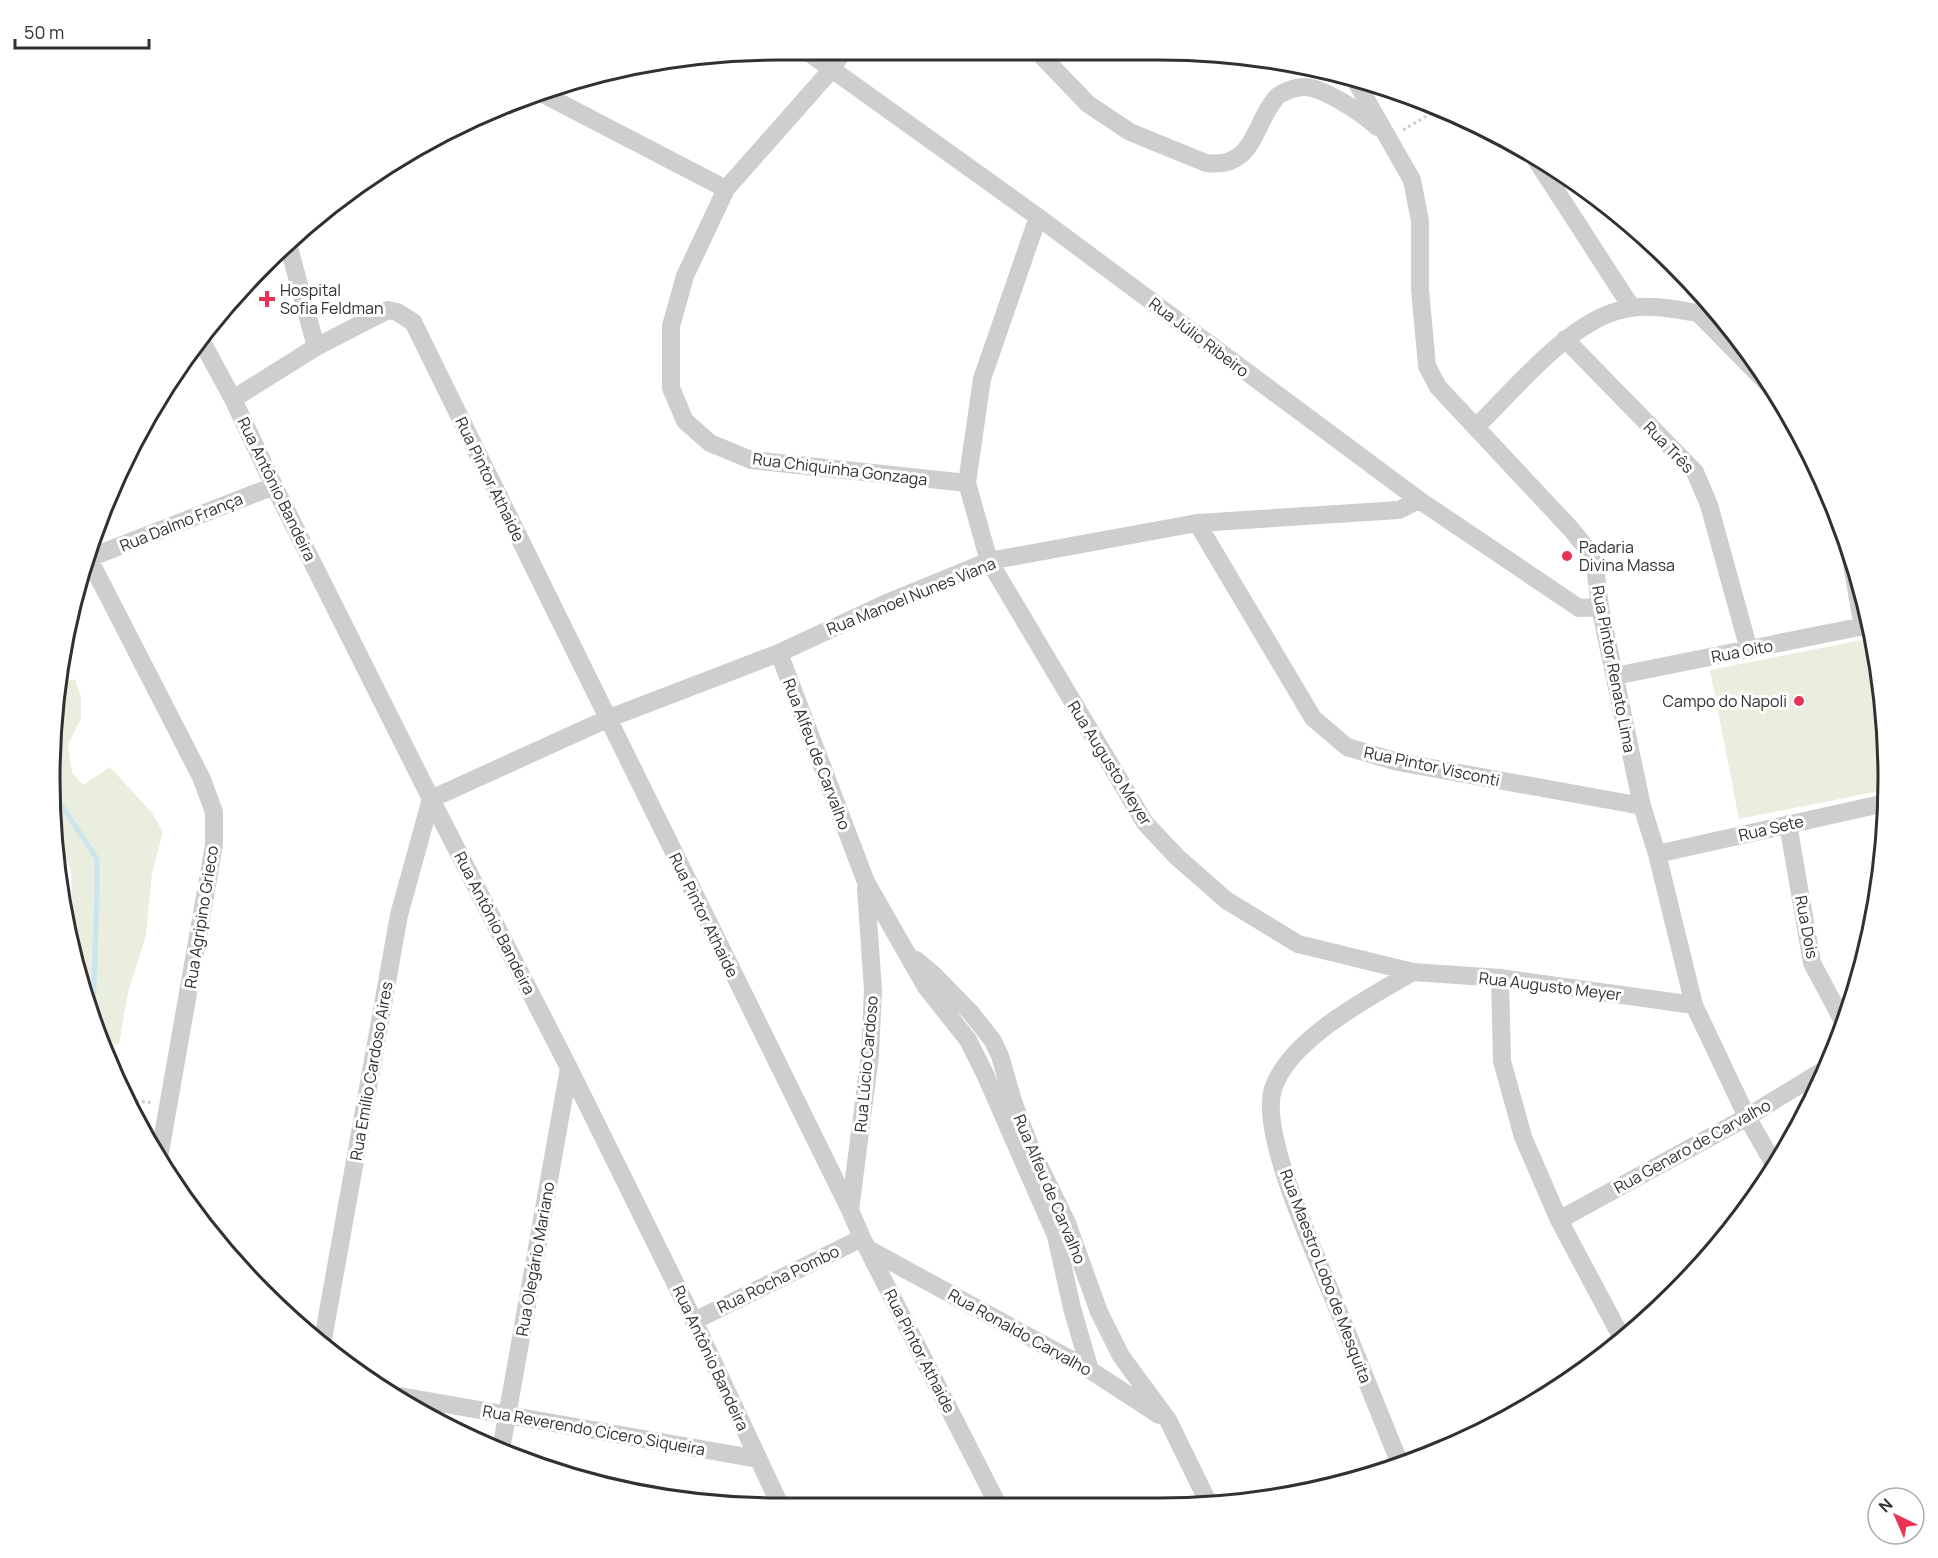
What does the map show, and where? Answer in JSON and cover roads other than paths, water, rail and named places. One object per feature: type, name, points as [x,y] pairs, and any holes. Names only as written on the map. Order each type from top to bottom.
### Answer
[{"type":"street","name":"Rua Júlio Ribeiro","points":[[819,60],[1038,217],[1419,500],[1579,608],[1600,607]]},
{"type":"street","name":"Rua Chiquinha Gonzaga","points":[[838,60],[726,189],[685,276],[671,326],[671,388],[686,421],[710,443],[752,460],[967,483]]},
{"type":"street","points":[[1046,60],[1088,104],[1130,132],[1206,163],[1218,165],[1232,161],[1253,140],[1275,98],[1286,91],[1305,87],[1332,96],[1368,118],[1389,139]]},
{"type":"street","name":"Rua Pintor Renato Lima","points":[[1360,89],[1412,180],[1420,221],[1420,290],[1427,366],[1438,387],[1589,551],[1596,574],[1600,607],[1642,806],[1657,855],[1694,1005],[1747,1117],[1770,1157]]},
{"type":"street","points":[[550,97],[726,189]]},
{"type":"street","points":[[1544,172],[1632,308]]},
{"type":"street","points":[[967,483],[982,379],[1038,217]]},
{"type":"street","points":[[233,399],[316,347],[290,252]]},
{"type":"street","points":[[1476,427],[1566,339],[1598,319],[1622,309],[1701,306]]},
{"type":"street","name":"Rua Pintor Athaide","points":[[316,347],[388,310],[397,312],[413,322],[865,1243],[994,1498]]},
{"type":"street","name":"Rua Três","points":[[1566,339],[1695,472],[1709,505],[1749,650]]},
{"type":"street","name":"Rua Antônio Bandeira","points":[[205,347],[233,399],[274,486],[431,799],[569,1068],[694,1321],[777,1498]]},
{"type":"street","name":"Rua Augusto Meyer","points":[[967,483],[989,561],[1145,823],[1177,857],[1226,900],[1298,944],[1413,972],[1500,978],[1694,1005]]},
{"type":"street","name":"Rua Dalmo França","points":[[96,555],[274,486]]},
{"type":"street","name":"Rua Manoel Nunes Viana","points":[[431,799],[607,719],[779,653],[889,602],[989,561],[1197,523],[1399,510],[1419,500]]},
{"type":"street","name":"Rua Pintor Visconti","points":[[1197,523],[1313,718],[1347,747],[1398,762],[1642,806]]},
{"type":"street","name":"Rua Agripino Grieco","points":[[93,565],[201,777],[214,812],[214,845],[161,1146]]},
{"type":"street","name":"Rua Oito","points":[[1615,676],[1861,627]]},
{"type":"street","name":"Rua Alfeu de Carvalho","points":[[779,653],[866,882],[927,987],[968,1040],[1056,1236],[1072,1308],[1090,1370]]},
{"type":"street","name":"Rua Emílio Cardoso Aires","points":[[324,1335],[399,915],[431,799]]},
{"type":"street","name":"Rua Sete","points":[[1657,855],[1877,804]]},
{"type":"street","name":"Rua Dois","points":[[1788,824],[1812,963],[1839,1013]]},
{"type":"street","name":"Rua Lúcio Cardoso","points":[[850,1210],[870,1055],[873,1001],[866,882]]},
{"type":"street","name":"Rua Alfeu de Carvalho","points":[[906,951],[934,975],[971,1013],[993,1041],[1031,1149],[1067,1223],[1100,1312],[1121,1356],[1168,1420],[1205,1496]]},
{"type":"street","name":"Rua Maestro Lobo de Mesquita","points":[[1397,1457],[1284,1172],[1272,1118],[1273,1089],[1288,1059],[1329,1025],[1366,999],[1413,972]]},
{"type":"street","points":[[1500,978],[1502,1061],[1523,1137],[1559,1220],[1619,1332]]},
{"type":"street","name":"Rua Olegário Mariano","points":[[502,1442],[569,1068]]},
{"type":"street","name":"Rua Genaro de Carvalho","points":[[1559,1220],[1747,1117],[1813,1077]]},
{"type":"street","name":"Rua Ronaldo Carvalho","points":[[865,1243],[1090,1370],[1168,1420]]},
{"type":"street","name":"Rua Rocha Pombo","points":[[694,1321],[865,1243]]},
{"type":"street","name":"Rua Reverendo Cícero Siqueira","points":[[413,1398],[758,1459]]},
{"type":"waterway","points":[[61,804],[97,859],[94,996]]},
{"type":"place","name":"Hospital Sofia Feldman","points":[[267,299]]},
{"type":"place","name":"Padaria Divina Massa","points":[[1567,556]]},
{"type":"place","name":"Campo do Napoli","points":[[1799,701]]}]
